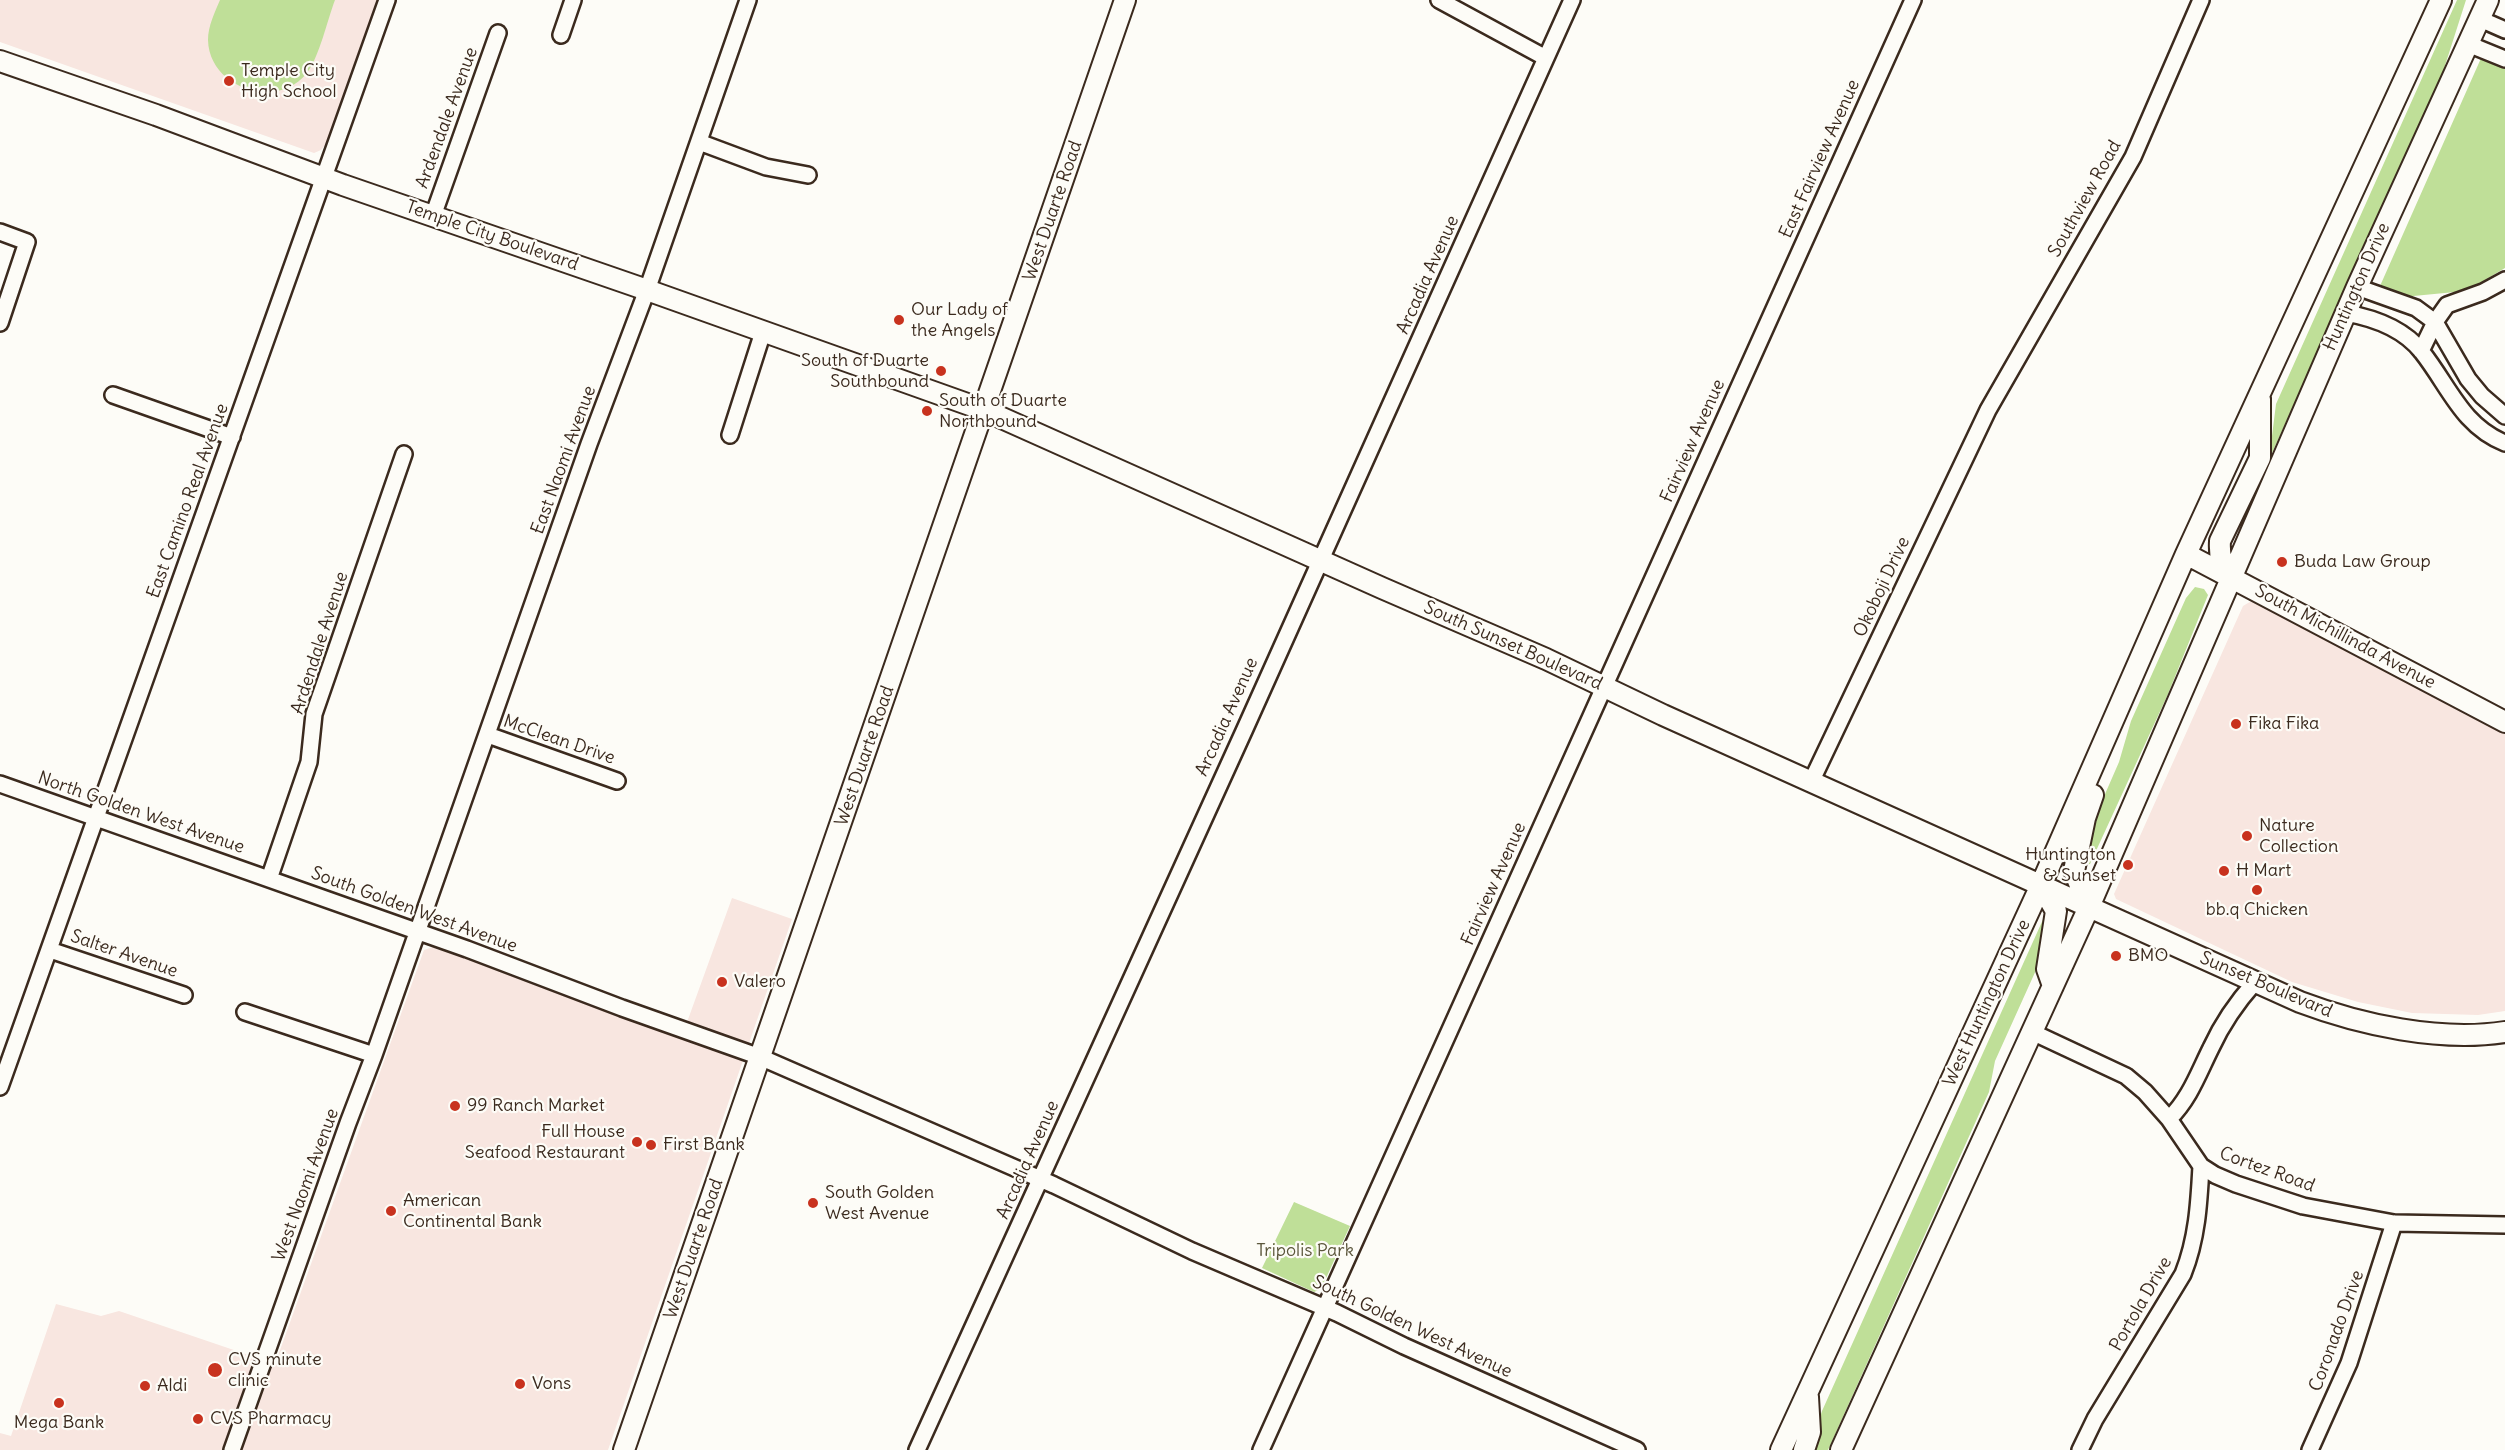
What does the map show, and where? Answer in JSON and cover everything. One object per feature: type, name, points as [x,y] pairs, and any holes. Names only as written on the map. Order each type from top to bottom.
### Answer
[{"type":"main road","name":"West Duarte Road","points":[[624,1450],[1125,0]]},
{"type":"main road","points":[[2186,554],[2442,0]]},
{"type":"main road","name":"Huntington Drive","points":[[2231,577],[2357,287],[2488,0]]},
{"type":"main road","name":"Temple City Boulevard","points":[[0,61],[156,115],[343,185],[984,410]]},
{"type":"main road","points":[[1841,1450],[2089,907],[2231,577],[2221,562],[2220,541],[2260,458],[2259,396]]},
{"type":"main road","name":"South Sunset Boulevard","points":[[984,410],[1604,686],[1663,715],[1812,780],[2041,885]]},
{"type":"main road","name":"South Michillinda Avenue","points":[[2186,554],[2505,722]]},
{"type":"main road","name":"West Huntington Drive","points":[[1781,1450],[2041,885],[2186,554]]},
{"type":"main road","points":[[2089,907],[2074,871],[2085,818],[2095,791],[2097,757]]},
{"type":"main road","points":[[2041,885],[2056,911],[2046,969],[2053,986]]},
{"type":"main road","name":"Sunset Boulevard","points":[[2041,885],[2254,982],[2331,1014],[2360,1022],[2424,1032],[2462,1034],[2505,1032]]},
{"type":"main road","points":[[1804,1450],[1810,1432],[1808,1392]]},
{"type":"street","name":"East Camino Real Avenue","points":[[1,1081],[50,950],[387,0]]},
{"type":"street","points":[[561,35],[573,0]]},
{"type":"street","name":"East Naomi Avenue","points":[[417,933],[748,0]]},
{"type":"street","points":[[1439,0],[1546,58]]},
{"type":"street","name":"Arcadia Avenue","points":[[917,1450],[1041,1180],[1572,0]]},
{"type":"street","name":"East Fairview Avenue","points":[[1762,334],[1913,0]]},
{"type":"street","name":"Southview Road","points":[[1988,410],[2133,157],[2201,0]]},
{"type":"street","points":[[2480,19],[2505,30]]},
{"type":"street","name":"Ardendale Avenue","points":[[432,216],[498,33]]},
{"type":"street","points":[[2468,44],[2505,59]]},
{"type":"street","points":[[699,142],[766,167],[808,175]]},
{"type":"street","points":[[0,232],[27,242],[0,323]]},
{"type":"street","points":[[2421,351],[2435,322],[2447,305],[2484,292],[2505,280]]},
{"type":"street","points":[[2357,287],[2416,308],[2435,322],[2468,379],[2482,396],[2505,416]]},
{"type":"street","points":[[2346,313],[2368,317],[2403,335],[2421,351],[2466,417],[2483,431],[2505,443]]},
{"type":"street","points":[[730,435],[763,332]]},
{"type":"street","name":"Fairview Avenue","points":[[1261,1450],[1762,334]]},
{"type":"street","points":[[112,394],[232,436]]},
{"type":"street","name":"Okoboji Drive","points":[[1812,780],[1988,410]]},
{"type":"street","name":"Ardendale Avenue","points":[[269,879],[309,762],[314,714],[404,454]]},
{"type":"street","name":"McClean Drive","points":[[488,735],[617,781]]},
{"type":"street","name":"North Golden West Avenue","points":[[0,784],[269,879]]},
{"type":"street","name":"South Golden West Avenue","points":[[269,879],[760,1057],[1041,1180],[1233,1270],[1324,1307],[1404,1346],[1637,1450]]},
{"type":"street","name":"West Naomi Avenue","points":[[232,1450],[348,1123],[375,1056],[417,933]]},
{"type":"street","name":"Salter Avenue","points":[[50,950],[184,995]]},
{"type":"street","points":[[2169,1119],[2190,1093],[2212,1046],[2242,996],[2254,982]]},
{"type":"street","points":[[245,1012],[375,1056]]},
{"type":"street","name":"Cortez Road","points":[[2032,1032],[2126,1076],[2145,1092],[2169,1119],[2201,1166],[2215,1175],[2270,1197],[2303,1206],[2394,1223],[2505,1225]]},
{"type":"street","name":"Portola Drive","points":[[2080,1450],[2095,1419],[2183,1274],[2192,1251],[2198,1222],[2201,1166]]},
{"type":"street","name":"Coronado Drive","points":[[2310,1450],[2349,1363],[2394,1223]]},
{"type":"shaded area","name":"Temple City High School","points":[[0,0],[377,0],[326,144],[314,153],[0,42]]},
{"type":"shaded area","points":[[2253,600],[2505,733],[2505,1011],[2478,1015],[2412,1013],[2358,1002],[2292,982],[2116,899],[2114,894],[2243,606]]},
{"type":"shaded area","points":[[732,898],[792,919],[608,1450],[0,1450],[0,1433],[11,1436],[56,1304],[101,1316],[119,1311],[275,1364],[424,950],[433,947],[682,1036]]},
{"type":"green space","points":[[220,0],[335,0],[319,48],[307,73],[294,84],[279,91],[263,92],[247,89],[232,82],[220,71],[211,57],[208,35]]},
{"type":"green space","points":[[2457,0],[2466,0],[2441,78],[2272,453],[2270,452],[2276,404]]},
{"type":"green space","points":[[2482,56],[2505,69],[2505,268],[2480,283],[2455,292],[2403,297],[2380,286]]},
{"type":"green space","points":[[2195,587],[2204,589],[2208,595],[2168,694],[2090,864],[2083,865],[2085,840],[2119,762],[2131,721],[2186,598]]},
{"type":"green space","points":[[2045,915],[2048,915],[2046,948],[1995,1061],[1989,1092],[1828,1450],[1809,1450],[1822,1411]]},
{"type":"green space","name":"Tripolis Park","points":[[1294,1202],[1350,1226],[1321,1289],[1314,1292],[1262,1268]]},
{"type":"place","name":"Temple City High School","points":[[229,81]]},
{"type":"place","name":"Our Lady of the Angels","points":[[899,320]]},
{"type":"place","name":"South of Duarte Southbound","points":[[941,371]]},
{"type":"place","name":"South of Duarte Northbound","points":[[927,411]]},
{"type":"place","name":"Buda Law Group","points":[[2282,562]]},
{"type":"place","name":"Fika Fika","points":[[2236,724]]},
{"type":"place","name":"Nature Collection","points":[[2247,836]]},
{"type":"place","name":"Huntington & Sunset","points":[[2128,865]]},
{"type":"place","name":"H Mart","points":[[2224,871]]},
{"type":"place","name":"bb.q Chicken","points":[[2257,890]]},
{"type":"place","name":"BMO","points":[[2116,956]]},
{"type":"place","name":"Valero","points":[[722,982]]},
{"type":"place","name":"99 Ranch Market","points":[[455,1106]]},
{"type":"place","name":"Full House Seafood Restaurant","points":[[637,1142]]},
{"type":"place","name":"First Bank","points":[[651,1145]]},
{"type":"place","name":"South Golden West Avenue","points":[[813,1203]]},
{"type":"place","name":"American Continental Bank","points":[[391,1211]]},
{"type":"place","name":"CVS minute clinic","points":[[215,1370]]},
{"type":"place","name":"Vons","points":[[520,1384]]},
{"type":"place","name":"Aldi","points":[[145,1386]]},
{"type":"place","name":"Mega Bank","points":[[59,1403]]},
{"type":"place","name":"CVS Pharmacy","points":[[198,1419]]}]
